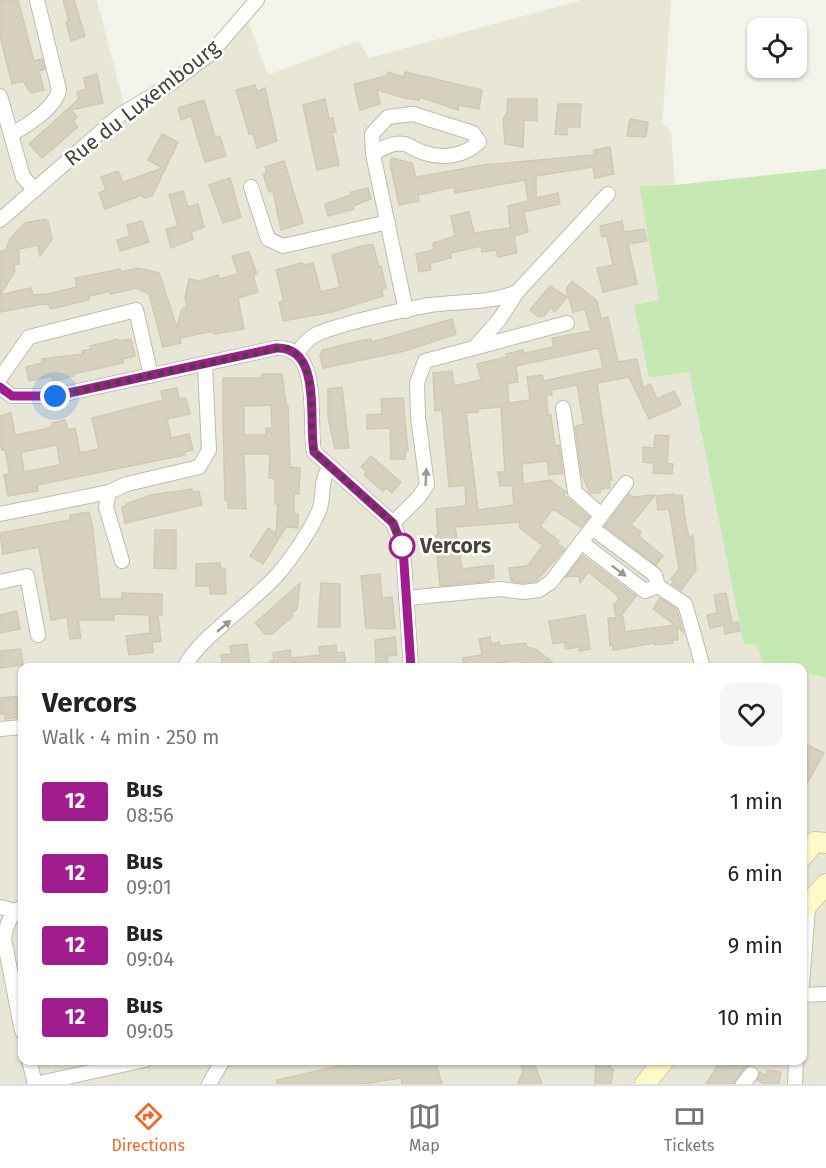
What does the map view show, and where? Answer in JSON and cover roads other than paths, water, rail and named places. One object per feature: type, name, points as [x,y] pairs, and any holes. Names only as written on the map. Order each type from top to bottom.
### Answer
[{"type":"main road","points":[[814,847],[826,824]]},
{"type":"main road","points":[[807,908],[826,884]]},
{"type":"main road","points":[[645,1084],[660,1065]]},
{"type":"street","points":[[11,134],[23,128],[57,98],[59,90],[37,0]]},
{"type":"street","name":"Rue du Luxembourg","points":[[0,220],[120,115],[163,89],[210,54],[255,3]]},
{"type":"street","points":[[0,96],[23,177],[35,190]]},
{"type":"street","points":[[373,154],[387,146],[405,144],[423,152],[444,157],[470,151],[479,142],[473,133],[413,114],[388,117],[372,134],[373,154],[406,311]]},
{"type":"street","points":[[251,187],[268,238],[283,246],[388,222]]},
{"type":"street","points":[[476,346],[499,320],[517,292],[608,194]]},
{"type":"street","points":[[297,353],[308,340],[317,334],[429,305],[496,300],[517,292]]},
{"type":"street","points":[[0,378],[29,336],[136,310],[151,376]]},
{"type":"street","points":[[393,523],[419,497],[427,485],[418,417],[417,383],[425,361],[567,323]]},
{"type":"street","points":[[0,387],[12,396],[55,396],[276,348],[286,347],[297,353],[302,359],[310,386],[314,452],[329,468],[393,523],[403,548],[411,663]]},
{"type":"street","points":[[0,514],[109,492],[127,484],[199,467],[209,450],[205,365]]},
{"type":"street","points":[[563,408],[575,492],[602,515]]},
{"type":"street","points":[[188,663],[201,646],[260,595],[288,561],[319,510],[322,483],[329,468]]},
{"type":"street","points":[[406,598],[501,589],[524,592],[539,590],[551,582],[626,483]]},
{"type":"street","points":[[109,492],[106,507],[122,561]]},
{"type":"street","points":[[592,528],[655,575],[658,586],[686,604],[702,663]]},
{"type":"street","points":[[581,542],[645,591],[658,586]]},
{"type":"street","points":[[0,582],[27,576],[38,635]]},
{"type":"street","points":[[0,729],[18,727]]},
{"type":"street","points":[[0,907],[18,909]]},
{"type":"street","points":[[18,910],[6,927],[4,939],[18,1011]]},
{"type":"street","points":[[807,995],[826,994]]},
{"type":"street","points":[[30,1065],[35,1084],[122,1065]]},
{"type":"street","points":[[209,1084],[218,1065]]},
{"type":"street","points":[[795,1084],[796,1065]]},
{"type":"place","name":"Vercors","points":[[402,546]]}]
